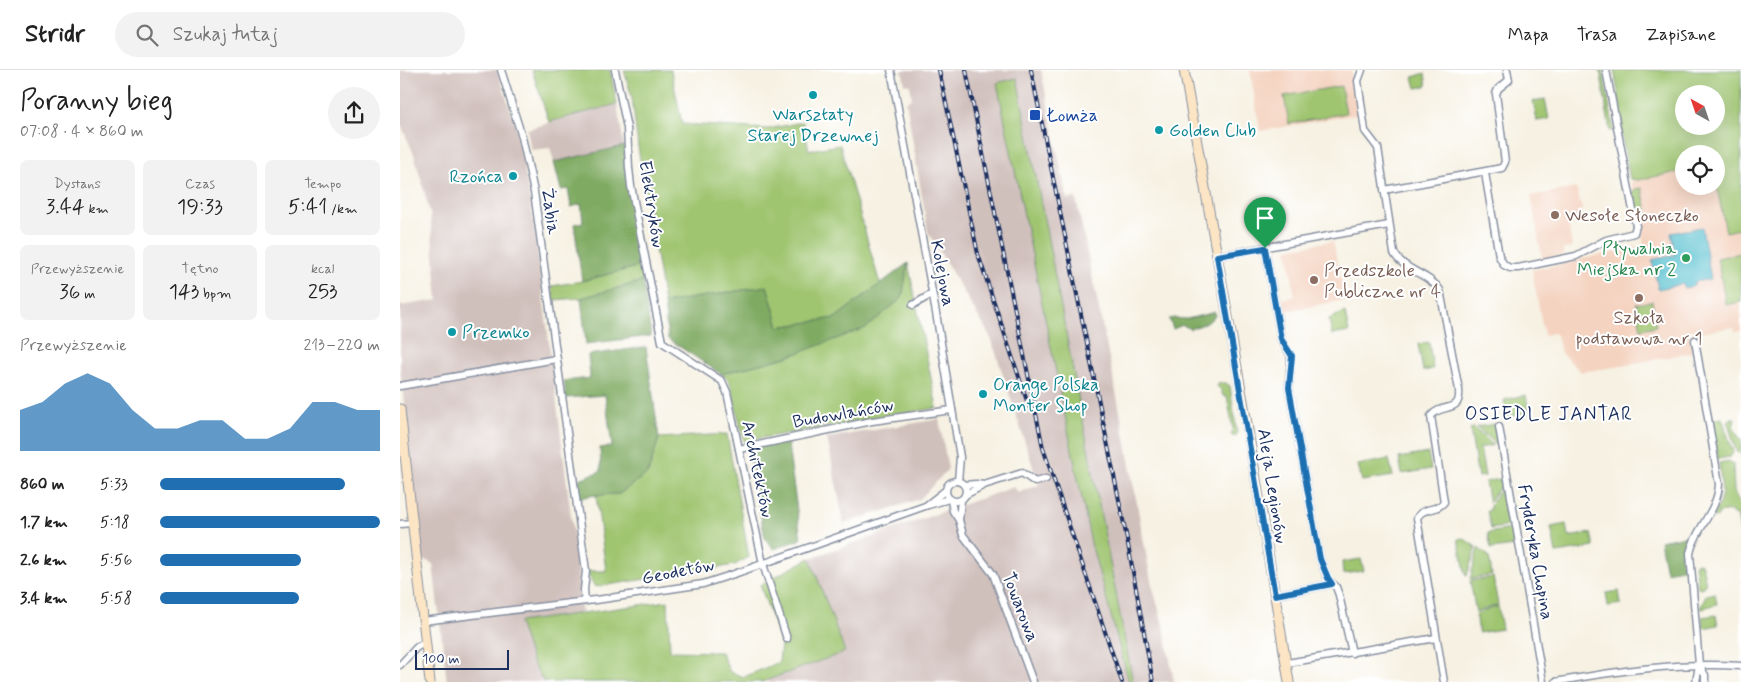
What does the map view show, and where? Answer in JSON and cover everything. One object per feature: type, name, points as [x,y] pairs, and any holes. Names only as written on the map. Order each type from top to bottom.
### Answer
[{"type":"main road","name":"Aleja Legionów","points":[[1184,70],[1291,682]]},
{"type":"main road","points":[[400,409],[430,682]]},
{"type":"street","name":"Żabia","points":[[501,70],[520,131],[531,178],[586,571],[584,590],[586,601]]},
{"type":"street","name":"Elektryków","points":[[615,70],[627,128],[628,168],[631,186],[662,342],[722,381]]},
{"type":"street","name":"Kolejowa","points":[[891,70],[960,457],[963,497],[958,520]]},
{"type":"street","points":[[1362,70],[1358,81],[1365,131],[1378,148],[1393,248],[1398,259],[1431,280],[1440,290],[1459,390],[1459,401],[1455,406],[1438,410],[1431,416],[1444,502],[1440,507],[1422,512],[1417,518],[1444,682]]},
{"type":"street","points":[[1384,190],[1499,170],[1504,167],[1505,162],[1496,94],[1498,88],[1509,80],[1507,70]]},
{"type":"street","points":[[1485,172],[1499,256],[1507,267],[1518,268],[1576,256],[1606,240],[1634,233],[1636,226],[1606,70]]},
{"type":"street","points":[[1217,256],[1389,225]]},
{"type":"street","points":[[1265,248],[1281,339],[1292,356],[1289,388],[1320,559],[1328,578],[1336,587],[1339,595],[1352,653]]},
{"type":"street","points":[[913,305],[932,294]]},
{"type":"street","points":[[1695,340],[1719,484],[1717,502],[1695,538],[1690,553],[1699,665],[1696,682]]},
{"type":"street","points":[[400,386],[556,359]]},
{"type":"street","name":"Architektów","points":[[722,381],[727,392],[763,564],[787,639]]},
{"type":"street","name":"Budowlańców","points":[[739,449],[872,421],[952,410]]},
{"type":"street","name":"Fryderyka Chopina","points":[[1499,428],[1543,682]]},
{"type":"street","points":[[963,497],[984,485],[1022,472],[1035,482],[1046,479]]},
{"type":"street","points":[[928,505],[946,490],[951,482],[984,485]]},
{"type":"street","name":"Towarowa","points":[[946,490],[966,540],[988,565],[993,574],[1033,682]]},
{"type":"street","name":"Geodetów","points":[[423,621],[586,601],[703,584],[928,505],[963,497]]},
{"type":"street","points":[[400,524],[412,523]]},
{"type":"street","points":[[1275,595],[1332,584]]},
{"type":"street","points":[[1288,667],[1436,638]]},
{"type":"street","points":[[400,665],[417,648],[425,643]]},
{"type":"street","points":[[1699,665],[1705,675],[1705,682]]},
{"type":"street","points":[[1555,682],[1629,671],[1699,665],[1741,666]]},
{"type":"shaded area","points":[[400,70],[497,70],[517,129],[534,224],[582,615],[602,682],[447,682],[433,564],[421,558],[400,366],[400,306],[438,300],[430,213],[414,154],[400,123]]},
{"type":"shaded area","points":[[902,70],[1041,70],[1067,199],[1076,198],[1120,411],[1151,581],[1165,632],[1174,682],[762,682],[845,652],[810,558],[1014,487],[1018,493],[1039,485],[991,338],[928,232],[906,101],[912,99],[910,85],[905,84]]},
{"type":"shaded area","points":[[1250,70],[1351,70],[1358,114],[1260,131]]},
{"type":"shaded area","points":[[617,104],[624,146],[554,162],[550,148],[531,150],[527,129]]},
{"type":"shaded area","name":"Szkoła podstawowa nr 1","points":[[1675,173],[1675,195],[1718,195],[1726,231],[1741,228],[1741,331],[1735,332],[1734,327],[1700,332],[1696,329],[1689,331],[1693,352],[1581,372],[1561,353],[1558,338],[1554,333],[1544,335],[1532,270],[1644,246],[1631,181]]},
{"type":"shaded area","points":[[1576,188],[1582,209],[1579,221],[1569,227],[1572,248],[1563,249],[1564,255],[1542,259],[1531,196]]},
{"type":"shaded area","points":[[1333,241],[1345,300],[1285,311],[1283,299],[1295,296],[1287,249]]},
{"type":"shaded area","points":[[939,419],[948,469],[920,499],[844,524],[827,438]]},
{"type":"green space","points":[[532,70],[610,70],[617,104],[549,122]]},
{"type":"green space","points":[[624,70],[671,70],[682,124],[768,129],[803,122],[809,150],[840,145],[880,284],[835,318],[779,327],[767,286],[664,303],[638,147],[632,98]]},
{"type":"green space","points":[[1600,70],[1603,70],[1614,130],[1610,131]]},
{"type":"green space","points":[[1614,70],[1741,70],[1741,228],[1726,232],[1718,195],[1725,195],[1725,145],[1675,145],[1675,173],[1638,180],[1630,179],[1617,112],[1621,110]]},
{"type":"green space","points":[[1425,73],[1427,86],[1416,88],[1413,77]]},
{"type":"green space","points":[[1017,78],[1133,682],[1129,682],[1091,543],[997,83]]},
{"type":"green space","points":[[1341,86],[1346,113],[1289,124],[1284,96]]},
{"type":"green space","points":[[1545,99],[1549,119],[1537,121],[1533,101]]},
{"type":"green space","points":[[624,146],[640,266],[582,281],[574,224],[583,222],[581,204],[571,207],[568,189],[561,190],[554,162]]},
{"type":"green space","points":[[1642,188],[1649,219],[1642,221],[1638,218],[1632,194],[1635,189]]},
{"type":"green space","points":[[1741,253],[1741,302],[1726,305],[1717,258]]},
{"type":"green space","points":[[908,263],[937,408],[744,441],[729,380],[721,374],[787,357],[866,327],[902,298]]},
{"type":"green space","points":[[908,263],[902,298],[866,328],[787,357],[721,374],[668,339],[664,303],[767,286],[779,327],[835,318]]},
{"type":"green space","points":[[640,266],[643,281],[581,298],[553,300],[552,286],[582,281]]},
{"type":"green space","points":[[643,281],[651,336],[586,344],[581,298]]},
{"type":"green space","points":[[1652,301],[1656,326],[1641,329],[1636,304]]},
{"type":"green space","points":[[1215,312],[1215,316],[1207,323],[1190,329],[1183,325],[1173,329],[1169,319],[1187,319]]},
{"type":"green space","points":[[1345,312],[1349,332],[1332,335],[1329,319]]},
{"type":"green space","points":[[1429,342],[1433,369],[1423,371],[1418,344]]},
{"type":"green space","points":[[646,347],[659,438],[648,473],[619,494],[578,498],[579,479],[601,471],[600,448],[612,446],[605,395],[566,398],[564,381],[590,378],[588,355]]},
{"type":"green space","points":[[1219,383],[1226,383],[1230,386],[1237,434],[1235,437],[1231,435],[1233,430],[1227,396],[1223,396],[1217,386]]},
{"type":"green space","points":[[1526,395],[1529,413],[1507,417],[1504,400]]},
{"type":"green space","points":[[1722,418],[1733,452],[1730,457],[1718,459],[1711,420]]},
{"type":"green space","points":[[1731,418],[1735,418],[1733,428],[1741,440],[1741,453],[1739,454],[1736,451],[1728,423]]},
{"type":"green space","points":[[1495,424],[1499,447],[1477,427]]},
{"type":"green space","points":[[1474,428],[1493,445],[1480,448],[1485,476],[1478,477],[1470,429]]},
{"type":"green space","points":[[727,434],[749,557],[735,565],[595,587],[586,571],[606,571],[596,495],[619,494],[648,473],[659,438]]},
{"type":"green space","points":[[787,438],[801,539],[774,549],[765,539],[750,457],[763,443]]},
{"type":"green space","points":[[1428,453],[1431,469],[1402,474],[1399,458]]},
{"type":"green space","points":[[1389,459],[1393,476],[1362,481],[1358,465]]},
{"type":"green space","points":[[1728,461],[1733,464],[1734,491],[1741,508],[1741,535],[1737,514],[1733,515],[1731,511],[1718,513],[1718,517],[1714,518],[1713,515],[1719,505],[1722,492],[1719,463]]},
{"type":"green space","points":[[1500,479],[1501,485],[1489,503],[1485,482]]},
{"type":"green space","points":[[1501,488],[1508,526],[1491,529],[1487,511],[1490,510],[1490,506]]},
{"type":"green space","points":[[1566,524],[1568,537],[1591,533],[1594,547],[1556,553],[1551,527]]},
{"type":"green space","points":[[1511,529],[1514,546],[1491,549],[1488,533]]},
{"type":"green space","points":[[1690,535],[1682,551],[1682,564],[1687,568],[1666,572],[1660,541]]},
{"type":"green space","points":[[1463,538],[1476,547],[1467,576],[1458,539]]},
{"type":"green space","points":[[1478,548],[1489,556],[1492,575],[1470,579]]},
{"type":"green space","points":[[810,558],[845,652],[762,682],[666,682],[665,679],[654,682],[544,682],[532,662],[519,622],[668,601],[670,651],[721,652],[730,672],[744,677],[779,662],[781,644],[760,585]]},
{"type":"green space","points":[[1361,559],[1364,571],[1343,574],[1342,562]]},
{"type":"green space","points":[[1699,563],[1702,565],[1706,583],[1703,587],[1698,588],[1695,564]]},
{"type":"green space","points":[[1493,577],[1498,605],[1476,612],[1470,581]]},
{"type":"green space","points":[[1619,591],[1621,604],[1608,606],[1606,593]]},
{"type":"green space","points":[[1715,593],[1717,604],[1700,609],[1706,595]]},
{"type":"green space","points":[[1498,606],[1502,629],[1479,633],[1476,614]]},
{"type":"green space","points":[[1716,615],[1718,625],[1703,628],[1702,617]]},
{"type":"water","name":"Pływalnia Miejska nr 2","points":[[1702,227],[1711,279],[1694,282],[1694,286],[1684,288],[1683,284],[1658,289],[1652,260],[1675,255],[1671,233]]},
{"type":"railway","points":[[939,70],[978,254],[1029,407]]},
{"type":"railway","points":[[966,70],[1043,448],[1122,682]]},
{"type":"railway","points":[[1031,70],[1127,539],[1153,682]]},
{"type":"place","name":"Warsztaty Starej Drzewnej","points":[[813,95]]},
{"type":"place","name":"Łomża","points":[[1035,115]]},
{"type":"place","name":"Golden Club","points":[[1159,130]]},
{"type":"place","name":"Rzońca","points":[[513,176]]},
{"type":"place","name":"Wesołe Słoneczko","points":[[1555,215]]},
{"type":"place","name":"Pływalnia Miejska nr 2","points":[[1686,258]]},
{"type":"place","name":"Przedszkole Publiczne nr 4","points":[[1314,280]]},
{"type":"place","name":"Szkoła podstawowa nr 1","points":[[1639,298]]},
{"type":"place","name":"Przemko","points":[[452,332]]},
{"type":"place","name":"Orange Polska Monter Shop","points":[[983,394]]},
{"type":"district","name":"OSIEDLE JANTAR","points":[[1549,413]]},
{"type":"route","points":[[1265,248],[1282,344],[1292,356],[1289,388],[1320,559],[1332,584],[1275,595],[1217,256],[1265,248]]}]
